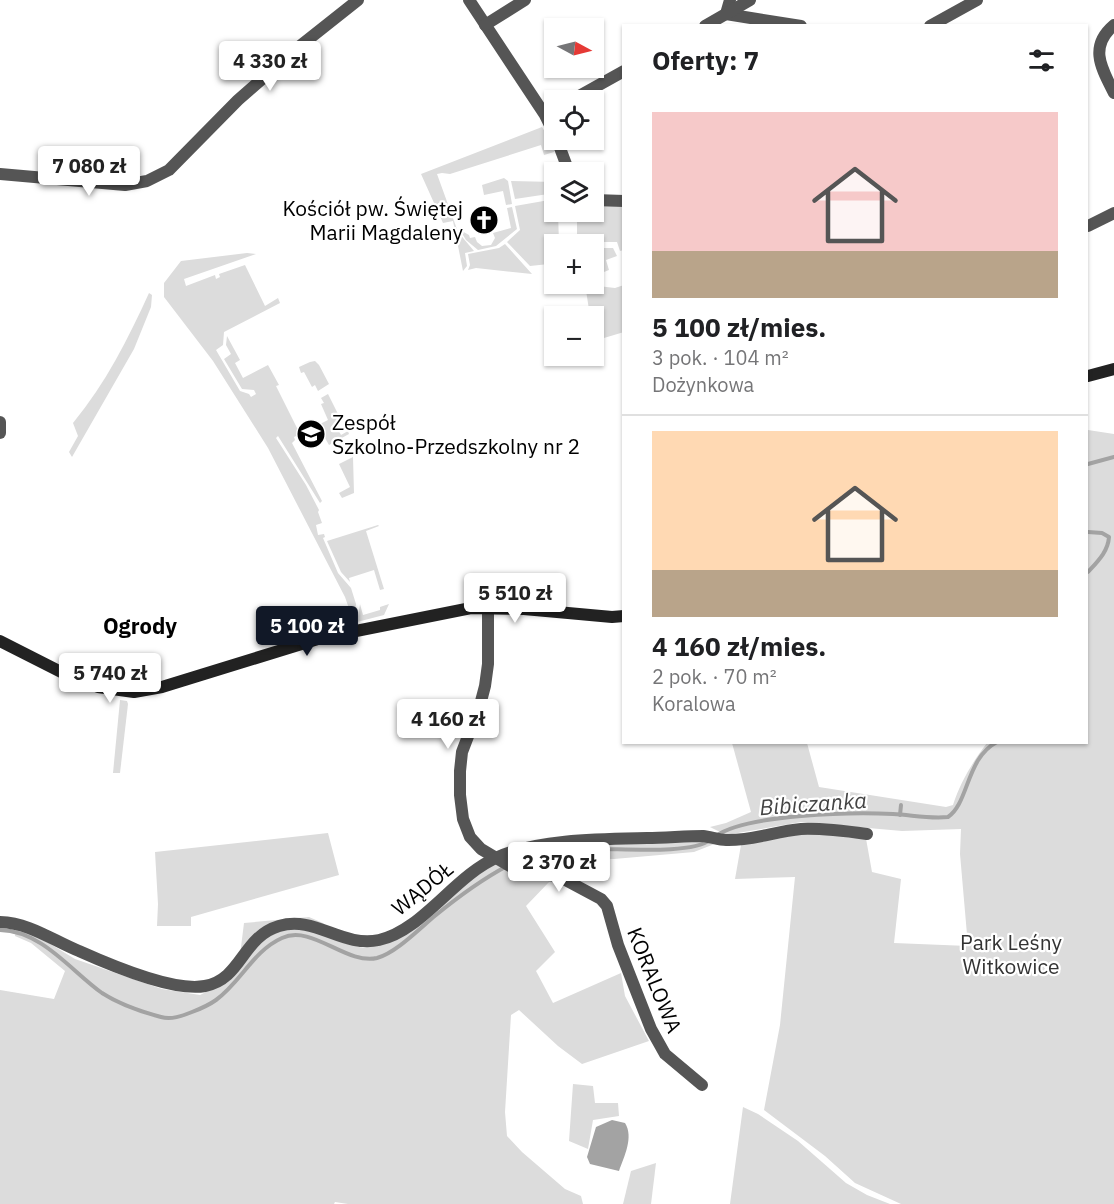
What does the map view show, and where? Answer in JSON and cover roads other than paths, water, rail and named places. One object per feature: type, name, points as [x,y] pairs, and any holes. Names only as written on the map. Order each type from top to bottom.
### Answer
[{"type":"street","points":[[0,174],[125,185],[147,181],[169,170],[230,107],[300,46],[358,0]]},
{"type":"street","points":[[469,0],[544,105]]},
{"type":"street","points":[[486,25],[525,0]]},
{"type":"street","points":[[726,14],[730,0]]},
{"type":"street","points":[[708,24],[750,0]]},
{"type":"street","points":[[934,24],[977,0]]},
{"type":"street","points":[[726,14],[788,24]]},
{"type":"street","points":[[1114,25],[1103,36],[1099,54],[1102,68],[1114,93]]},
{"type":"street","points":[[590,90],[622,72]]},
{"type":"street","points":[[604,200],[622,201]]},
{"type":"street","points":[[1088,226],[1114,213]]},
{"type":"street","points":[[1088,376],[1114,369]]},
{"type":"street","points":[[0,422],[0,433]]},
{"type":"street","points":[[0,641],[65,674],[98,687],[134,692],[162,687],[321,638],[471,608],[622,616]]},
{"type":"street","name":"KORALOWA","points":[[488,608],[488,664],[485,686],[462,752],[460,795],[463,819],[470,837],[481,849],[520,872],[558,876],[601,899],[607,906],[618,945],[651,1029],[665,1054],[702,1085]]},
{"type":"street","name":"WĄDÓŁ","points":[[0,922],[24,925],[80,952],[162,983],[202,987],[227,977],[254,940],[278,926],[294,923],[312,925],[334,936],[360,943],[380,940],[396,934],[408,927],[465,877],[522,849],[576,842],[705,836],[724,840],[801,829],[841,830],[867,834]]},
{"type":"waterway","name":"Bibiczanka","points":[[1088,464],[1114,457]]},
{"type":"waterway","name":"Bibiczanka","points":[[1088,532],[1102,533],[1109,537],[1104,552],[1088,572]]},
{"type":"waterway","name":"Bibiczanka","points":[[716,836],[751,823],[801,816],[875,813],[948,817],[960,802],[979,758],[994,744]]},
{"type":"waterway","points":[[900,815],[901,805]]},
{"type":"waterway","name":"Bibiczanka","points":[[514,864],[572,851],[687,848],[710,840]]},
{"type":"waterway","name":"Bibiczanka","points":[[0,930],[15,932],[42,944],[90,984],[116,1001],[154,1015],[173,1018],[198,1010],[216,1000],[233,985],[263,951],[282,938],[293,935],[305,936],[365,959],[384,955],[400,946],[461,895],[507,866]]},
{"type":"place","name":"Kościół pw. Świętej Marii Magdaleny","points":[[484,220]]},
{"type":"place","name":"Zespół Szkolno-Przedszkolny nr 2","points":[[311,434]]},
{"type":"district","name":"Ogrody","points":[[140,625]]},
{"type":"park label","name":"Park Leśny Witkowice","points":[[1011,954]]}]
